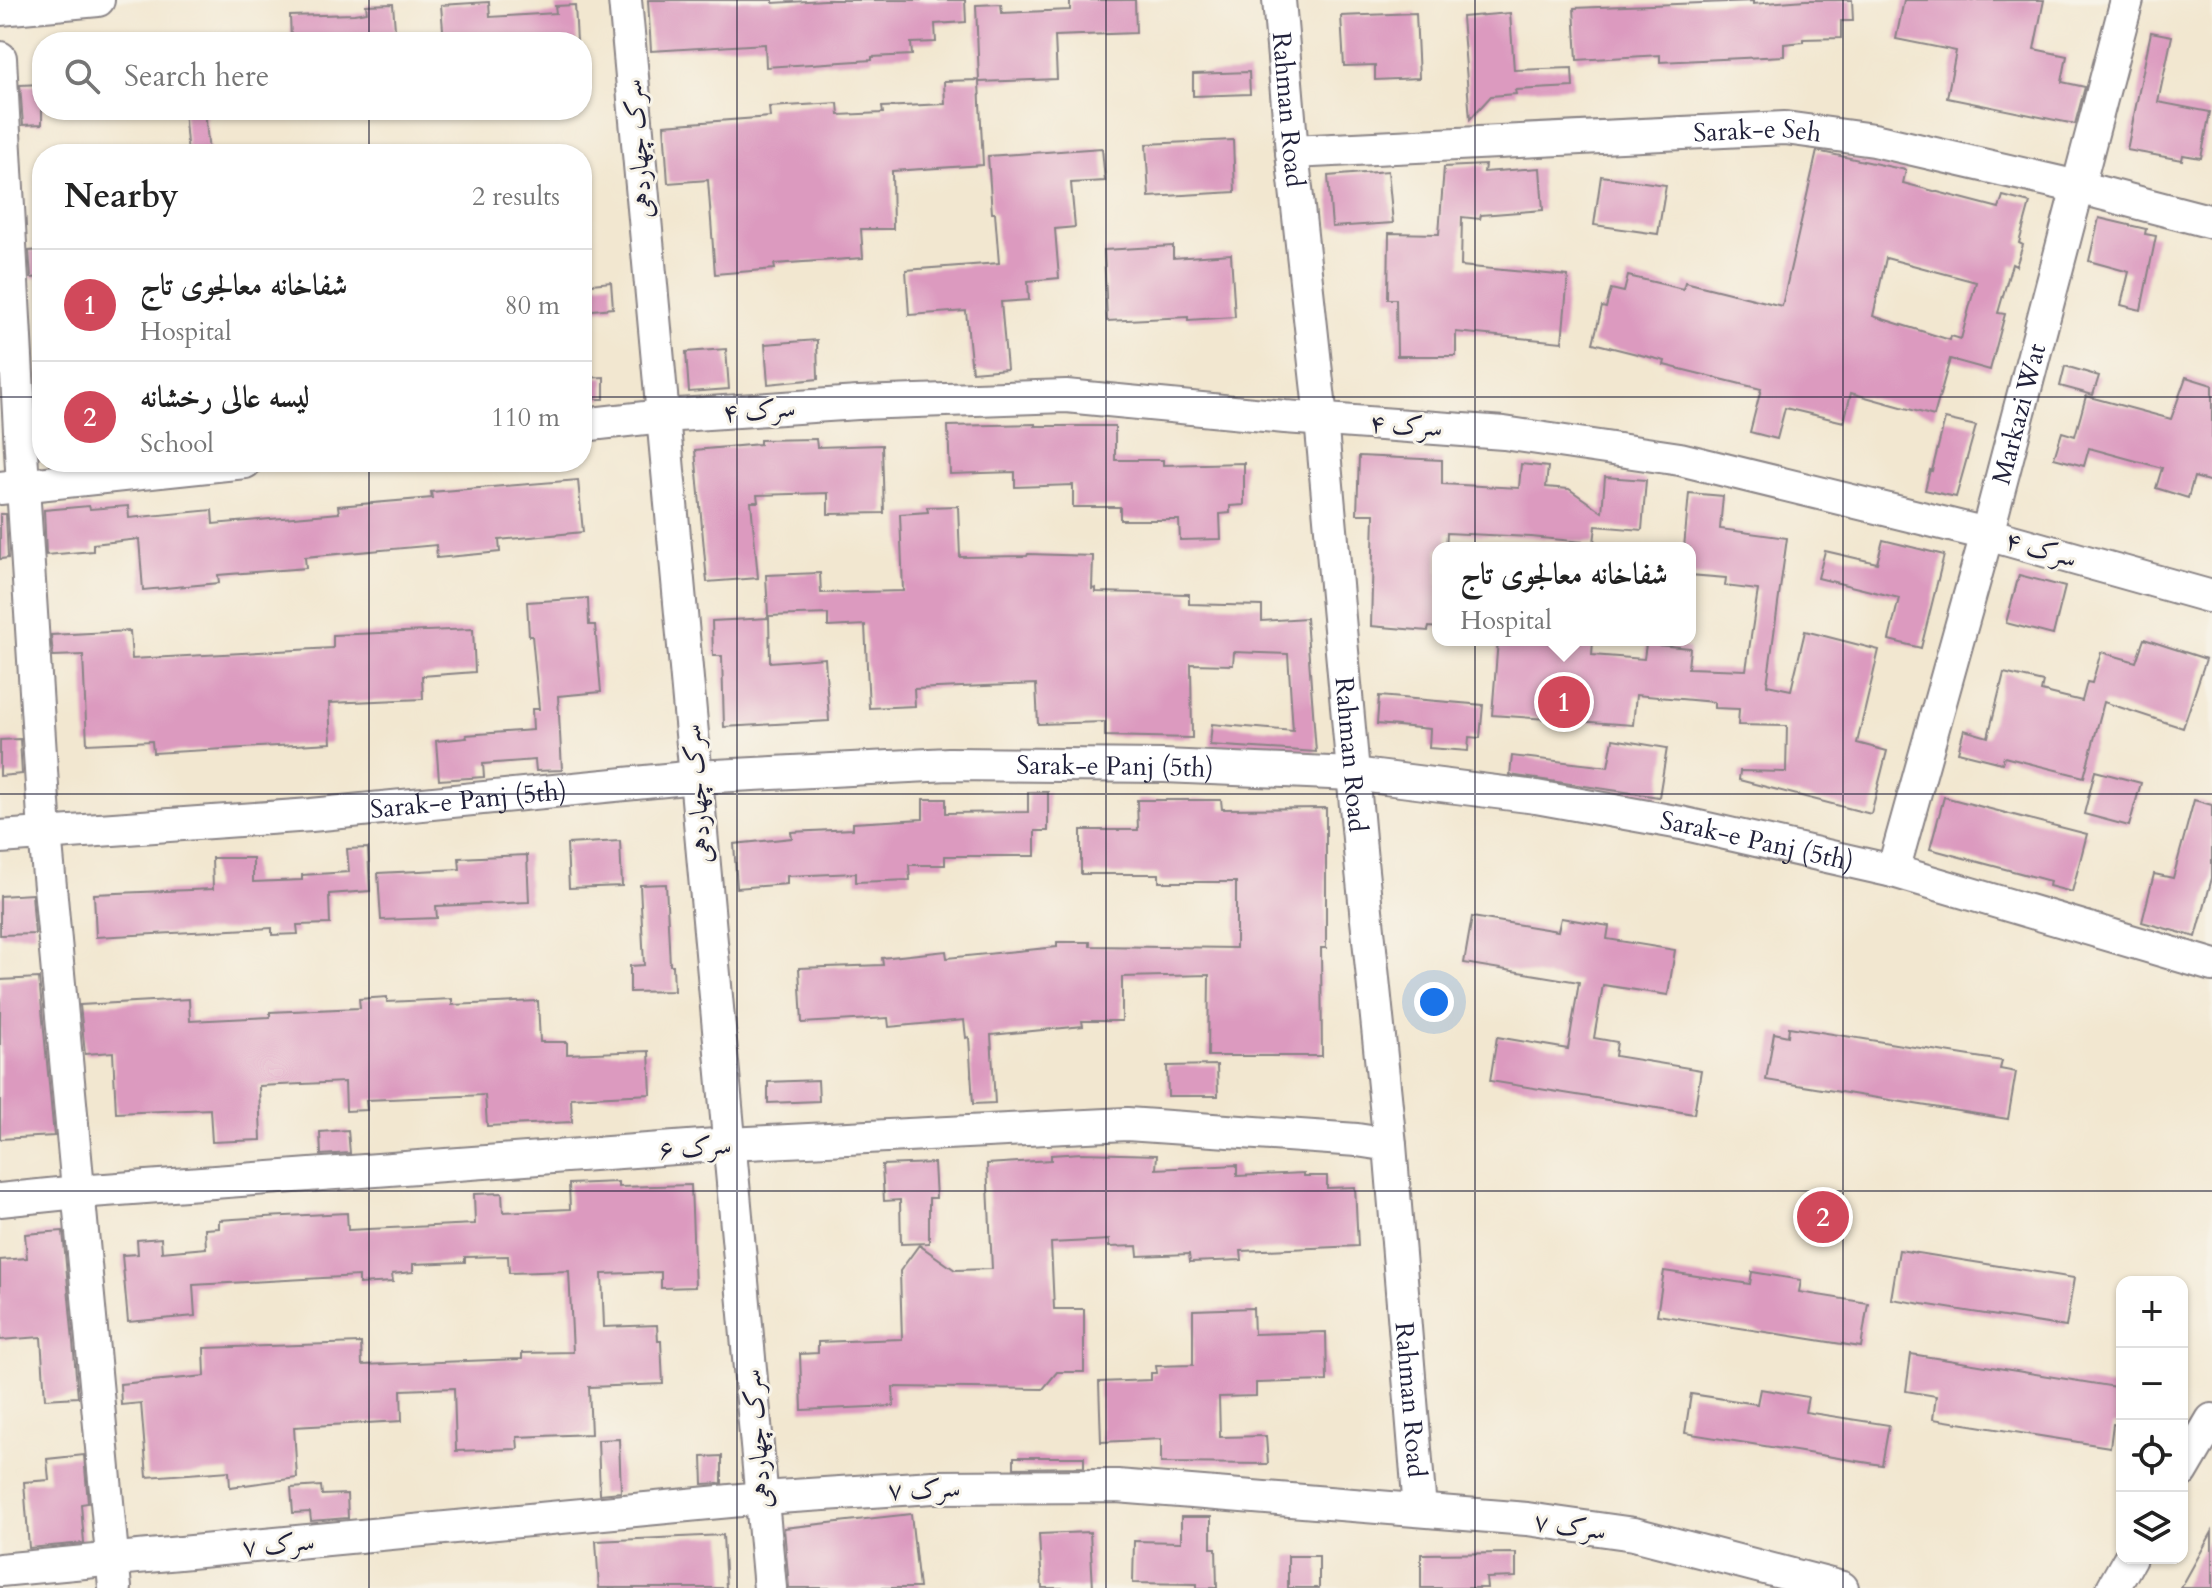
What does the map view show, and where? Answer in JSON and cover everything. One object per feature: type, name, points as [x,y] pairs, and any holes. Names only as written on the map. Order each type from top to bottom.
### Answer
[{"type":"street","points":[[0,9],[98,0]]},
{"type":"street","name":"سرک چهاردهی","points":[[625,0],[770,1588]]},
{"type":"street","name":"Rahman Road","points":[[1279,0],[1390,1145],[1420,1510]]},
{"type":"street","name":"Markazi Wat","points":[[1893,871],[1987,534],[2127,0]]},
{"type":"street","points":[[0,58],[11,487],[113,1574]]},
{"type":"street","name":"Sarak-e Seh","points":[[1292,152],[1785,128],[1874,140],[2078,187],[2212,222]]},
{"type":"street","name":"سرک ۴","points":[[592,424],[858,403],[1066,396],[1504,433],[1680,459],[1987,534],[2212,597]]},
{"type":"street","points":[[11,487],[151,472]]},
{"type":"street","name":"Sarak-e Panj (5th)","points":[[0,837],[311,815],[696,777],[949,764],[1164,766],[1353,774],[1536,797],[1681,823],[1893,871],[2212,965]]},
{"type":"street","name":"سرک ۶","points":[[0,1200],[729,1144],[1127,1124],[1390,1145]]},
{"type":"street","points":[[2188,1461],[2212,1420]]},
{"type":"street","name":"سرک ۷","points":[[0,1570],[113,1574],[762,1498],[933,1487],[1117,1486],[1527,1519],[1634,1534],[1842,1588]]},
{"type":"street","points":[[2113,1588],[2127,1564]]},
{"type":"building","points":[[648,0],[773,0],[773,3],[965,0],[966,22],[935,24],[936,42],[911,43],[912,55],[766,67],[765,44],[651,51]]},
{"type":"building","points":[[1070,0],[1135,0],[1136,33],[1055,36],[1057,79],[979,82],[983,165],[892,171],[893,229],[861,229],[863,258],[774,264],[775,269],[715,274],[708,180],[668,183],[664,125],[770,117],[769,107],[838,103],[839,115],[883,113],[882,107],[945,104],[944,81],[979,80],[976,5],[1001,4],[1002,13],[1070,10]]},
{"type":"building","points":[[1852,0],[1853,21],[1841,21],[1841,38],[1803,39],[1803,42],[1784,44],[1784,56],[1660,62],[1660,55],[1577,60],[1574,8]]},
{"type":"building","points":[[1904,0],[2044,0],[2034,49],[2067,56],[2062,82],[2085,87],[2075,124],[1947,98],[1956,51],[1896,39]]},
{"type":"building","points":[[489,2],[490,17],[556,13],[555,6],[575,5],[576,32],[443,32],[441,5]]},
{"type":"building","points":[[393,4],[395,32],[291,32],[290,16],[354,14],[367,12],[366,5]]},
{"type":"building","points":[[1416,13],[1419,78],[1375,80],[1375,65],[1344,66],[1341,16]]},
{"type":"building","points":[[1510,13],[1514,70],[1572,68],[1573,87],[1515,90],[1516,94],[1491,96],[1470,119],[1462,17]]},
{"type":"building","points":[[2151,32],[2172,36],[2158,102],[2210,112],[2201,158],[2183,155],[2182,160],[2127,150]]},
{"type":"building","points":[[1249,72],[1250,94],[1193,96],[1193,74]]},
{"type":"building","points":[[32,84],[32,120],[42,120],[42,124],[23,125],[20,85]]},
{"type":"building","points":[[185,120],[206,120],[208,144],[187,144]]},
{"type":"building","points":[[1233,140],[1235,192],[1149,197],[1146,144]]},
{"type":"building","points":[[1102,148],[1105,181],[1071,183],[1075,227],[1055,229],[1059,278],[1028,281],[1029,300],[1001,302],[1007,369],[972,372],[966,311],[909,315],[906,270],[999,263],[988,156]]},
{"type":"building","points":[[1817,151],[1906,170],[1903,183],[1999,208],[2003,196],[2030,203],[2019,243],[2023,245],[2016,266],[2012,264],[1998,313],[2005,314],[1990,370],[1950,359],[1934,416],[1851,393],[1844,422],[1785,408],[1777,439],[1750,432],[1761,389],[1664,365],[1665,361],[1593,343],[1602,307],[1606,308],[1611,289],[1624,292],[1628,276],[1683,289],[1685,282],[1782,306]],"holes":[[[1886,258],[1976,282],[1961,339],[1951,336],[1950,340],[1873,316]]]},
{"type":"building","points":[[1485,165],[1484,172],[1540,168],[1543,210],[1481,215],[1480,219],[1462,217],[1461,266],[1568,276],[1562,342],[1456,332],[1456,356],[1397,356],[1396,299],[1388,299],[1389,233],[1439,234],[1444,167]]},
{"type":"building","points":[[1388,171],[1393,223],[1332,227],[1328,176]]},
{"type":"building","points":[[1601,176],[1666,185],[1658,234],[1594,225]]},
{"type":"building","points":[[2099,218],[2146,229],[2145,234],[2156,236],[2141,310],[2121,305],[2129,272],[2089,261]]},
{"type":"building","points":[[1173,246],[1173,258],[1231,254],[1235,317],[1107,321],[1104,250]]},
{"type":"building","points":[[29,251],[32,251],[32,278],[31,278]]},
{"type":"building","points":[[611,282],[613,308],[592,310],[592,284]]},
{"type":"building","points":[[817,340],[818,379],[768,384],[765,344]]},
{"type":"building","points":[[726,349],[729,389],[689,392],[686,352]]},
{"type":"building","points":[[2065,366],[2099,376],[2093,395],[2060,386]]},
{"type":"building","points":[[604,377],[604,399],[592,399],[592,378]]},
{"type":"building","points":[[2186,377],[2212,385],[2212,482],[2194,477],[2188,498],[2156,488],[2162,468],[2089,448],[2084,466],[2054,458],[2062,432],[2075,436],[2086,396],[2171,419]]},
{"type":"building","points":[[1945,419],[1976,426],[1956,497],[1925,490]]},
{"type":"building","points":[[948,426],[1115,426],[1115,460],[1163,460],[1163,465],[1244,463],[1244,505],[1230,506],[1230,513],[1220,514],[1221,539],[1180,540],[1179,520],[1120,520],[1120,507],[1073,507],[1073,485],[1015,487],[1015,472],[950,474]]},
{"type":"building","points":[[816,439],[817,447],[882,445],[884,513],[828,514],[828,493],[757,495],[758,502],[751,502],[758,578],[707,582],[695,450],[760,444],[760,440]]},
{"type":"building","points":[[1359,456],[1442,460],[1442,484],[1519,488],[1521,464],[1548,467],[1546,487],[1569,489],[1602,512],[1605,477],[1646,480],[1642,530],[1596,526],[1594,542],[1447,533],[1446,542],[1432,542],[1432,627],[1428,631],[1371,626],[1374,514],[1357,514]]},
{"type":"building","points":[[578,480],[583,532],[499,540],[500,552],[437,558],[436,545],[305,557],[306,568],[218,575],[219,583],[143,590],[139,539],[93,544],[93,551],[46,555],[44,510],[128,506],[129,518],[212,510],[213,524],[339,513],[338,506],[432,498],[431,492]]},
{"type":"building","points":[[1689,493],[1723,496],[1720,529],[1787,538],[1767,685],[1791,690],[1805,631],[1879,650],[1857,743],[1887,751],[1871,814],[1739,780],[1740,771],[1786,772],[1787,726],[1738,725],[1739,709],[1714,708],[1714,702],[1636,695],[1633,725],[1492,715],[1498,646],[1593,646],[1592,655],[1644,659],[1646,646],[1690,648],[1688,668],[1746,670],[1758,590],[1725,586],[1726,578],[1696,576],[1696,542],[1685,542]]},
{"type":"building","points":[[958,506],[960,557],[1028,554],[1093,556],[1092,589],[1096,588],[1096,592],[1189,594],[1189,604],[1262,606],[1262,621],[1306,618],[1316,752],[1210,745],[1212,724],[1293,731],[1288,654],[1234,652],[1233,665],[1191,664],[1192,738],[1105,736],[1105,722],[1038,724],[1036,684],[914,689],[915,706],[869,708],[865,625],[828,627],[828,614],[768,616],[766,575],[820,573],[821,593],[903,591],[900,514],[928,512],[927,507]]},
{"type":"building","points":[[0,514],[6,514],[8,558],[0,559]]},
{"type":"building","points":[[1883,540],[1944,555],[1921,648],[1889,640],[1899,598],[1818,578],[1825,551],[1877,563]]},
{"type":"building","points":[[2019,575],[2065,587],[2053,635],[2006,623]]},
{"type":"building","points":[[588,598],[589,625],[595,625],[601,692],[558,696],[562,770],[536,771],[535,760],[483,764],[484,777],[439,780],[436,741],[467,738],[466,735],[533,730],[532,709],[539,709],[527,602]]},
{"type":"building","points":[[769,618],[770,662],[825,658],[829,721],[724,727],[722,656],[713,656],[712,621]]},
{"type":"building","points":[[473,629],[475,672],[422,676],[423,699],[329,703],[331,743],[153,753],[152,741],[87,744],[83,655],[53,656],[51,635],[130,631],[132,659],[333,648],[333,635]]},
{"type":"building","points":[[2144,639],[2206,659],[2183,728],[2104,702],[2084,777],[2004,757],[2002,763],[1958,752],[1964,730],[1988,737],[2004,673],[2043,682],[2041,691],[2082,701],[2087,682],[2092,683],[2101,652],[2136,662]]},
{"type":"building","points":[[1379,696],[1483,705],[1480,738],[1469,737],[1468,751],[1429,748],[1430,729],[1377,724]]},
{"type":"building","points":[[20,739],[22,774],[0,776],[0,740]]},
{"type":"building","points":[[1613,739],[1667,748],[1659,797],[1510,775],[1512,756],[1608,767]]},
{"type":"building","points":[[2095,771],[2141,783],[2129,826],[2084,814]]},
{"type":"building","points":[[1028,792],[1048,792],[1048,831],[1035,831],[1035,856],[945,856],[945,865],[909,865],[910,880],[856,882],[856,873],[787,876],[787,884],[737,888],[734,844],[792,838],[791,832],[853,829],[853,823],[923,819],[923,799],[946,799],[946,813],[1028,812]]},
{"type":"building","points":[[1944,797],[2087,834],[2072,892],[2049,886],[2050,881],[1930,849]]},
{"type":"building","points":[[1137,800],[1221,800],[1222,809],[1326,808],[1326,948],[1321,948],[1322,1056],[1208,1056],[1209,975],[1122,977],[1122,1021],[1082,1021],[1083,1026],[991,1035],[995,1103],[973,1104],[969,1037],[966,1038],[964,1020],[889,1027],[888,1018],[802,1023],[799,968],[883,965],[882,958],[946,951],[947,958],[1057,947],[1057,942],[1090,942],[1090,946],[1236,948],[1236,882],[1159,882],[1159,874],[1081,874],[1081,830],[1138,830]]},
{"type":"building","points":[[2194,800],[2212,805],[2212,878],[2196,937],[2142,922],[2154,874],[2173,878]]},
{"type":"building","points":[[620,841],[622,886],[569,888],[567,844]]},
{"type":"building","points":[[368,848],[370,891],[329,894],[330,924],[297,925],[298,934],[272,935],[272,928],[96,937],[94,894],[213,889],[212,858],[253,858],[253,882],[302,880],[302,875],[349,872],[347,849]]},
{"type":"building","points":[[527,855],[529,902],[436,906],[437,918],[381,920],[378,873],[460,869],[459,858]]},
{"type":"building","points":[[666,884],[674,991],[630,992],[630,966],[644,965],[640,885]]},
{"type":"building","points":[[32,894],[35,934],[0,935],[0,896]]},
{"type":"building","points":[[1472,917],[1558,931],[1561,918],[1609,926],[1607,939],[1675,950],[1668,995],[1603,985],[1594,1038],[1617,1042],[1615,1056],[1701,1070],[1694,1114],[1490,1081],[1497,1037],[1568,1049],[1579,982],[1464,963]]},
{"type":"building","points":[[39,978],[54,1136],[0,1139],[0,980]]},
{"type":"building","points":[[387,997],[387,1002],[452,999],[452,1005],[538,1001],[540,1042],[567,1042],[567,1054],[649,1051],[651,1094],[571,1098],[572,1122],[487,1126],[485,1095],[366,1100],[367,1110],[346,1111],[345,1082],[259,1086],[261,1140],[212,1142],[210,1109],[116,1113],[113,1052],[85,1054],[80,1005],[189,999],[190,1021],[270,1017],[270,1012],[360,1008],[359,999]]},
{"type":"building","points":[[1789,1027],[2002,1061],[2000,1069],[2016,1072],[2008,1119],[1766,1080],[1774,1033],[1788,1036]]},
{"type":"building","points":[[1217,1065],[1218,1096],[1168,1096],[1167,1066]]},
{"type":"building","points":[[818,1080],[819,1101],[768,1103],[768,1082]]},
{"type":"building","points":[[348,1130],[350,1153],[321,1155],[320,1132]]},
{"type":"building","points":[[1051,1155],[1157,1155],[1156,1169],[1237,1165],[1237,1176],[1304,1173],[1304,1176],[1327,1176],[1327,1188],[1355,1187],[1358,1246],[1241,1251],[1242,1260],[1190,1262],[1189,1254],[1138,1256],[1137,1246],[1109,1247],[1109,1240],[1051,1243],[1054,1309],[1084,1309],[1084,1372],[1057,1372],[1043,1389],[893,1387],[894,1406],[802,1410],[800,1354],[818,1353],[818,1342],[902,1339],[900,1271],[919,1245],[955,1270],[992,1269],[987,1164],[1051,1160]]},
{"type":"building","points":[[934,1163],[936,1198],[929,1198],[929,1243],[901,1244],[900,1200],[884,1201],[882,1165]]},
{"type":"building","points":[[618,1182],[618,1187],[691,1185],[695,1287],[661,1288],[661,1272],[602,1274],[604,1327],[657,1325],[663,1384],[589,1387],[591,1434],[517,1437],[518,1449],[456,1451],[454,1388],[401,1390],[402,1421],[294,1427],[297,1478],[230,1487],[229,1471],[147,1477],[141,1403],[121,1405],[120,1384],[205,1376],[204,1348],[361,1343],[362,1365],[522,1359],[522,1353],[573,1352],[569,1271],[509,1273],[508,1256],[465,1257],[465,1262],[413,1264],[413,1272],[392,1274],[393,1282],[359,1284],[359,1276],[193,1285],[195,1316],[128,1322],[122,1255],[138,1254],[137,1240],[161,1238],[162,1252],[206,1248],[205,1229],[219,1228],[219,1220],[347,1213],[348,1230],[475,1224],[474,1194],[502,1193],[503,1212],[570,1209],[569,1184]]},
{"type":"building","points":[[63,1231],[78,1397],[45,1399],[41,1337],[0,1340],[0,1260],[27,1258],[25,1234]]},
{"type":"building","points":[[1899,1250],[2074,1278],[2066,1327],[1891,1299]]},
{"type":"building","points":[[1664,1271],[1750,1284],[1752,1272],[1801,1280],[1799,1292],[1868,1303],[1861,1347],[1657,1315]]},
{"type":"building","points":[[1253,1308],[1254,1334],[1326,1332],[1327,1381],[1256,1383],[1256,1396],[1219,1397],[1220,1437],[1266,1436],[1268,1464],[1161,1463],[1161,1439],[1101,1442],[1099,1382],[1151,1380],[1151,1373],[1157,1373],[1156,1366],[1193,1365],[1193,1310]]},
{"type":"building","points":[[1911,1354],[2116,1387],[2116,1424],[2113,1424],[2110,1447],[1933,1419],[1936,1396],[1906,1391]]},
{"type":"building","points":[[1760,1389],[1808,1397],[1805,1412],[1889,1425],[1882,1465],[1685,1433],[1691,1394],[1757,1404]]},
{"type":"building","points":[[619,1439],[621,1492],[600,1494],[598,1440]]},
{"type":"building","points":[[84,1455],[88,1503],[81,1504],[84,1543],[29,1548],[24,1482],[49,1480],[47,1459]]},
{"type":"building","points":[[722,1456],[722,1483],[703,1484],[702,1457]]},
{"type":"building","points":[[1014,1457],[1084,1457],[1084,1467],[1014,1468]]},
{"type":"building","points":[[321,1486],[322,1495],[347,1494],[348,1518],[311,1521],[310,1512],[293,1513],[291,1488]]},
{"type":"building","points":[[911,1514],[919,1588],[789,1588],[784,1528]]},
{"type":"building","points":[[1181,1517],[1211,1517],[1211,1548],[1216,1548],[1217,1588],[1197,1588],[1197,1584],[1133,1583],[1134,1541],[1181,1542]]},
{"type":"building","points":[[1090,1532],[1093,1588],[1042,1588],[1039,1534]]},
{"type":"building","points":[[2212,1532],[2212,1588],[2181,1588]]},
{"type":"building","points":[[723,1535],[726,1588],[599,1588],[596,1541]]},
{"type":"building","points":[[1516,1553],[1516,1577],[1486,1578],[1487,1588],[1421,1588],[1421,1554]]},
{"type":"building","points":[[1288,1556],[1319,1556],[1319,1588],[1288,1588]]},
{"type":"place","name":"شفاخانه معالجوی تاج","points":[[1564,702]]},
{"type":"place","name":"لیسه عالی رخشانه","points":[[1823,1217]]}]
